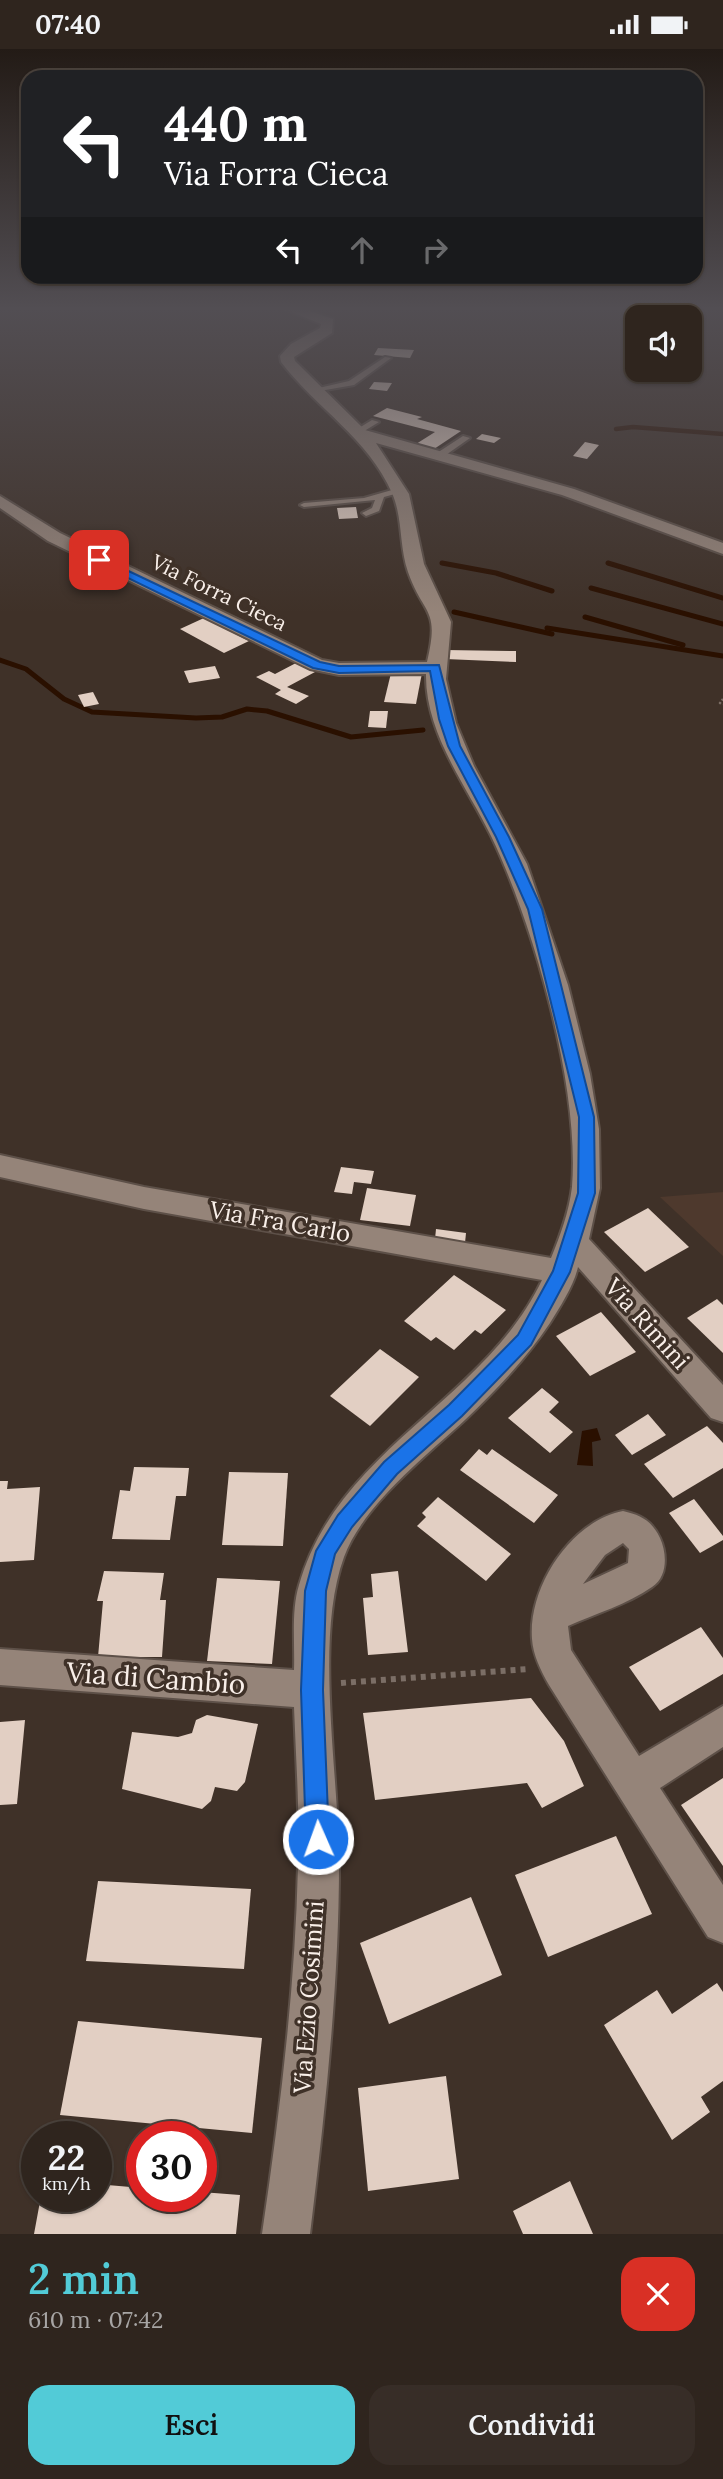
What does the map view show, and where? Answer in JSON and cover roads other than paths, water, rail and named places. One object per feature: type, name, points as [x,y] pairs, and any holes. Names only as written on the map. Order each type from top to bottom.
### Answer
[{"type":"street","name":"Via Ezio Cosimini","points":[[286,2234],[310,2016],[319,1863],[312,1688],[315,1591],[326,1551],[345,1521],[390,1468],[456,1411],[524,1340],[562,1272],[586,1193],[586,1117],[550,959],[535,909],[513,860],[454,746],[444,719],[435,668],[443,631],[439,614],[416,572],[403,499],[390,493],[383,459],[365,429],[339,409]]},
{"type":"street","points":[[365,429],[419,449],[568,492],[723,549]]},
{"type":"street","points":[[383,459],[397,451],[419,449]]},
{"type":"street","name":"Via Forra Cieca","points":[[0,501],[54,537],[317,665],[339,669],[435,668]]},
{"type":"street","name":"Via Fra Carlo","points":[[0,1166],[144,1198],[562,1272]]},
{"type":"street","name":"Via Rimini","points":[[572,1240],[723,1408]]},
{"type":"street","points":[[551,1616],[552,1649],[560,1667],[723,1922]]},
{"type":"street","name":"Via di Cambio","points":[[0,1667],[312,1688]]},
{"type":"street","points":[[633,1782],[723,1725]]},
{"type":"lane","points":[[440,455],[466,438]]},
{"type":"lane","points":[[304,505],[365,500],[390,493]]},
{"type":"lane","points":[[366,513],[376,509],[390,493]]},
{"type":"waterway","points":[[616,429],[633,427],[723,434]]},
{"type":"waterway","points":[[442,563],[496,573],[552,591]]},
{"type":"waterway","points":[[608,563],[723,598]]},
{"type":"waterway","points":[[591,588],[723,624]]},
{"type":"waterway","points":[[454,612],[552,634]]},
{"type":"waterway","points":[[585,617],[683,645]]},
{"type":"waterway","points":[[547,628],[723,656]]},
{"type":"waterway","points":[[0,660],[26,669],[64,699],[92,712],[196,718],[222,717],[247,709],[267,711],[351,737],[423,730]]}]
